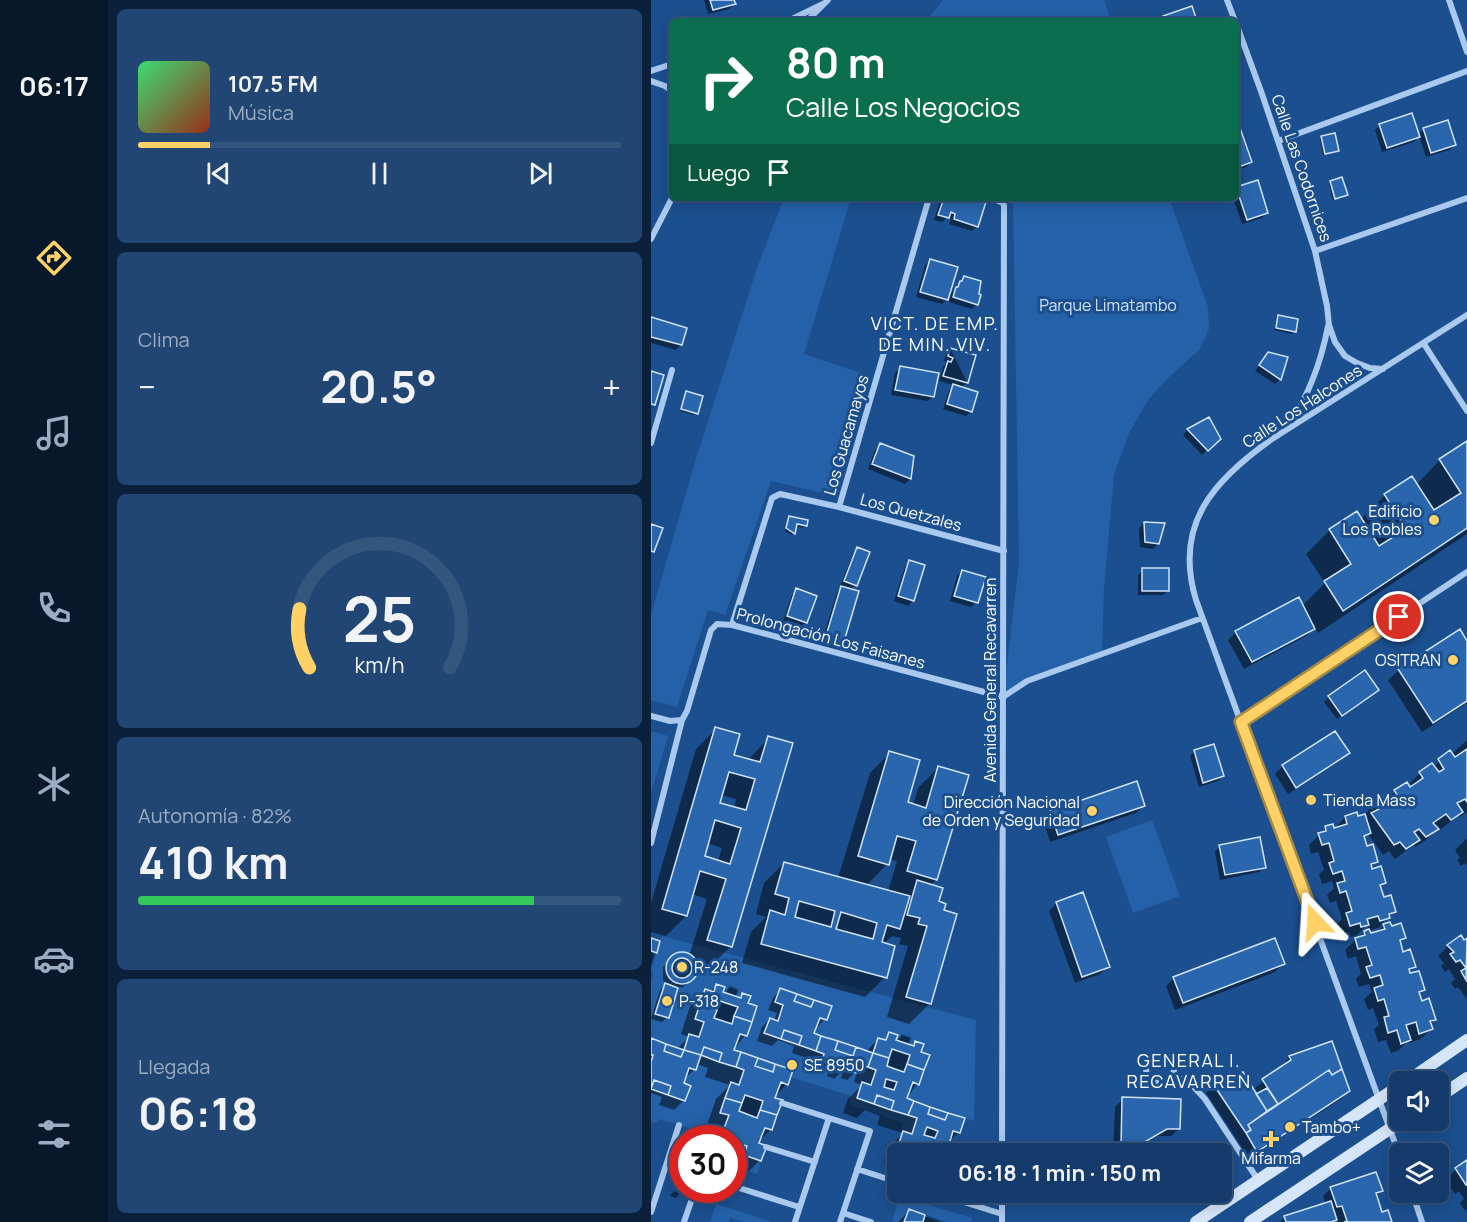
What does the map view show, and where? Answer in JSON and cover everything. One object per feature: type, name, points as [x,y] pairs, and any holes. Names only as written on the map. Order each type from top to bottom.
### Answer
[{"type":"main road","points":[[1422,1071],[1467,1040]]},
{"type":"main road","points":[[1449,1090],[1467,1078]]},
{"type":"main road","points":[[1196,1222],[1389,1093]]},
{"type":"main road","points":[[1250,1222],[1389,1130]]},
{"type":"street","name":"Calle Las Codornices","points":[[1227,0],[1234,18]]},
{"type":"street","points":[[1449,0],[1467,52]]},
{"type":"street","points":[[794,18],[827,2]]},
{"type":"street","points":[[810,18],[827,2]]},
{"type":"street","name":"Calle Las Codornices","points":[[1239,30],[1315,251],[1329,325],[1335,342],[1345,356],[1363,366],[1385,369]]},
{"type":"street","points":[[651,71],[669,65]]},
{"type":"street","points":[[1278,141],[1467,71]]},
{"type":"street","points":[[651,81],[669,89]]},
{"type":"street","points":[[1315,251],[1467,198]]},
{"type":"street","points":[[651,238],[670,201]]},
{"type":"street","name":"Los Guacamayos","points":[[839,507],[928,201]]},
{"type":"street","name":"Avenida General Recavarren","points":[[999,201],[1004,206],[1002,1143]]},
{"type":"street","name":"Calle Los Halcones","points":[[1389,1124],[1202,618],[1192,587],[1188,561],[1191,537],[1197,517],[1210,496],[1232,471],[1261,446],[1467,315]]},
{"type":"street","name":"Calle Las Codornices","points":[[1286,430],[1302,406],[1314,380],[1329,325]]},
{"type":"street","points":[[1423,344],[1467,411]]},
{"type":"street","points":[[651,443],[655,417],[672,370]]},
{"type":"street","name":"Los Quetzales","points":[[732,625],[772,498],[775,495],[780,494],[839,507],[1004,551]]},
{"type":"street","points":[[1241,722],[1467,572]]},
{"type":"street","points":[[1003,697],[1027,681],[1202,618]]},
{"type":"street","name":"Prolongación Los Faisanes","points":[[682,720],[687,711],[713,627],[717,624],[732,625],[1003,697]]},
{"type":"street","points":[[651,716],[670,721],[682,720],[651,843]]},
{"type":"street","points":[[1166,1056],[1174,1066],[1173,1075],[1167,1082],[1157,1083],[1149,1077],[1147,1064],[1153,1057],[1166,1056]]},
{"type":"street","points":[[1173,1075],[1191,1084],[1205,1099],[1258,1181]]},
{"type":"street","points":[[782,1103],[870,1131],[840,1222]]},
{"type":"street","points":[[795,1222],[829,1118]]},
{"type":"street","points":[[766,1147],[815,1162]]},
{"type":"street","points":[[651,1212],[669,1156]]},
{"type":"street","points":[[857,1169],[887,1179]]},
{"type":"street","points":[[747,1191],[799,1207]]},
{"type":"street","points":[[684,1222],[691,1203]]},
{"type":"street","points":[[967,1203],[1002,1214]]},
{"type":"street","points":[[1002,1203],[1002,1222]]},
{"type":"street","points":[[1416,1203],[1422,1222]]},
{"type":"street","points":[[843,1213],[870,1222]]},
{"type":"green space","points":[[943,0],[1104,0],[1110,18],[928,18]]},
{"type":"green space","points":[[783,201],[850,201],[804,354],[867,375],[831,495],[771,481],[725,615],[708,610],[677,707],[651,700],[651,615],[695,462],[757,268]]},
{"type":"green space","name":"Parque Limatambo","points":[[1013,201],[1170,201],[1208,307],[1209,329],[1199,350],[1148,400],[1129,433],[1114,475],[1104,589],[1102,654],[1027,681],[1003,697],[1019,563]]},
{"type":"green space","points":[[651,731],[668,736],[651,793]]},
{"type":"green space","points":[[1152,820],[1180,896],[1133,913],[1106,837]]},
{"type":"green space","points":[[662,936],[976,1020],[974,1121],[907,1098],[913,1082],[919,1084],[930,1055],[921,1052],[923,1044],[915,1041],[914,1046],[910,1044],[912,1037],[902,1034],[899,1041],[878,1038],[873,1053],[814,1033],[820,1018],[827,1020],[831,1006],[780,988],[775,1002],[783,1005],[778,1021],[770,1018],[764,1033],[824,1054],[822,1061],[830,1064],[832,1060],[836,1061],[834,1068],[843,1072],[846,1064],[850,1065],[848,1070],[856,1073],[860,1065],[876,1070],[871,1085],[862,1083],[857,1098],[917,1118],[912,1134],[903,1131],[899,1143],[897,1143],[903,1123],[849,1104],[851,1096],[791,1077],[793,1070],[734,1050],[740,1034],[747,1036],[748,1003],[751,996],[743,993],[741,998],[737,996],[739,989],[729,985],[727,993],[723,992],[724,987],[717,984],[699,1037],[689,1034],[684,1050],[651,1038],[651,980],[653,975],[651,970]]},
{"type":"green space","points":[[701,1055],[744,1070],[739,1085],[731,1083],[720,1112],[729,1115],[725,1125],[679,1125],[659,1119],[657,1123],[651,1122],[651,1089],[685,1101],[691,1086],[684,1083],[689,1068],[696,1070]]},
{"type":"green space","points":[[747,1156],[761,1161],[757,1174],[747,1171]]},
{"type":"green space","points":[[898,1203],[923,1203],[972,1218],[971,1222],[947,1222],[909,1209],[904,1222],[892,1222]]},
{"type":"green space","points":[[716,1204],[773,1222],[744,1222],[730,1218],[729,1222],[710,1222]]},
{"type":"building","points":[[710,0],[734,0],[736,4],[713,10]]},
{"type":"building","points":[[1192,6],[1196,18],[1164,18],[1163,16]]},
{"type":"building","points":[[1412,113],[1420,137],[1387,148],[1379,124]]},
{"type":"building","points":[[1448,120],[1456,145],[1431,153],[1423,128]]},
{"type":"building","points":[[1239,125],[1252,162],[1239,167]]},
{"type":"building","points":[[1335,133],[1339,151],[1325,154],[1321,136]]},
{"type":"building","points":[[1342,177],[1348,195],[1335,199],[1330,181]]},
{"type":"building","points":[[1258,180],[1268,213],[1247,220],[1239,196],[1239,186]]},
{"type":"building","points":[[943,201],[986,202],[978,227],[954,219],[955,214],[951,212],[949,218],[938,215]]},
{"type":"building","points":[[930,259],[958,267],[948,300],[920,292]]},
{"type":"building","points":[[964,276],[981,281],[978,305],[953,297],[956,287]]},
{"type":"building","points":[[1278,315],[1298,319],[1296,332],[1276,328]]},
{"type":"building","points":[[651,317],[687,328],[682,345],[651,337]]},
{"type":"building","points":[[950,348],[976,355],[968,383],[943,376],[948,361],[951,362],[953,358],[948,356]]},
{"type":"building","points":[[950,348],[976,355],[968,383],[943,376],[948,361],[951,362],[953,358],[948,356]]},
{"type":"building","points":[[1268,352],[1288,357],[1281,380],[1259,365]]},
{"type":"building","points":[[900,366],[939,373],[934,397],[895,390]]},
{"type":"building","points":[[651,371],[664,375],[655,405],[651,404]]},
{"type":"building","points":[[953,384],[978,392],[972,412],[947,404]]},
{"type":"building","points":[[686,391],[703,396],[698,414],[681,409]]},
{"type":"building","points":[[1209,417],[1221,439],[1208,451],[1187,429]]},
{"type":"building","name":"Edificio Los Robles","points":[[1467,441],[1467,528],[1343,611],[1324,581],[1351,564],[1329,529],[1357,511],[1379,546],[1406,529],[1384,494],[1412,476],[1434,510],[1461,493],[1439,459]]},
{"type":"building","points":[[880,443],[914,456],[911,479],[872,464]]},
{"type":"building","points":[[789,516],[808,520],[807,526],[797,524],[795,534],[786,528]]},
{"type":"building","points":[[1144,522],[1165,523],[1159,544],[1145,542]]},
{"type":"building","points":[[651,524],[663,528],[654,552],[651,551]]},
{"type":"building","points":[[857,547],[870,552],[857,586],[844,581]]},
{"type":"building","points":[[909,560],[925,565],[914,601],[898,596]]},
{"type":"building","points":[[1142,568],[1169,568],[1169,591],[1142,591]]},
{"type":"building","points":[[962,570],[986,577],[978,603],[954,596]]},
{"type":"building","points":[[841,586],[859,591],[843,645],[825,639]]},
{"type":"building","points":[[796,588],[817,596],[807,623],[787,616]]},
{"type":"building","points":[[1299,597],[1315,629],[1252,662],[1235,631]]},
{"type":"building","points":[[1460,629],[1467,641],[1467,701],[1433,723],[1398,669]]},
{"type":"building","points":[[1365,670],[1379,690],[1342,716],[1328,696]]},
{"type":"building","points":[[715,727],[740,734],[734,755],[760,762],[768,736],[793,743],[732,947],[707,940],[726,879],[700,871],[687,916],[662,909]],"holes":[[[729,772],[755,779],[746,810],[720,803]],[[715,820],[741,828],[730,864],[705,856]]]},
{"type":"building","points":[[1335,731],[1350,753],[1296,788],[1282,765]]},
{"type":"building","points":[[1214,744],[1224,776],[1203,783],[1194,750]]},
{"type":"building","points":[[1467,749],[1467,802],[1465,799],[1457,803],[1463,812],[1451,820],[1446,814],[1433,823],[1439,829],[1426,837],[1419,829],[1414,832],[1420,840],[1406,849],[1400,842],[1394,845],[1371,813],[1379,809],[1375,802],[1388,794],[1393,802],[1399,798],[1394,790],[1407,782],[1410,787],[1423,778],[1419,772],[1432,763],[1439,772],[1444,769],[1438,759],[1450,750],[1455,757]]},
{"type":"building","points":[[889,751],[920,760],[908,802],[926,808],[938,766],[969,775],[937,880],[907,871],[916,841],[897,836],[889,865],[858,856]]},
{"type":"building","points":[[1137,781],[1145,806],[1058,835],[1050,811]]},
{"type":"building","points":[[1357,812],[1358,816],[1365,814],[1371,833],[1364,836],[1367,846],[1373,844],[1378,862],[1371,864],[1372,869],[1381,866],[1386,883],[1380,885],[1384,897],[1391,895],[1396,912],[1389,914],[1390,918],[1380,921],[1378,916],[1367,919],[1369,925],[1361,927],[1360,923],[1350,926],[1346,913],[1352,911],[1346,891],[1340,893],[1337,883],[1345,881],[1342,871],[1333,874],[1329,863],[1334,861],[1329,843],[1322,845],[1318,833],[1326,831],[1325,826],[1333,824],[1334,828],[1347,824],[1345,816]]},
{"type":"building","points":[[1260,837],[1266,868],[1225,875],[1219,845]]},
{"type":"building","points":[[784,862],[910,896],[900,929],[887,925],[882,942],[895,946],[887,978],[761,944],[770,910],[785,915],[789,898],[775,894]],"holes":[[[799,901],[835,911],[831,927],[795,917]],[[841,912],[877,923],[873,939],[836,929]]]},
{"type":"building","points":[[917,880],[943,888],[939,901],[946,904],[944,910],[957,914],[931,1004],[906,997],[927,926],[918,924],[920,918],[907,915]]},
{"type":"building","points":[[1083,892],[1110,967],[1082,977],[1056,902]]},
{"type":"building","points":[[1390,922],[1392,926],[1401,923],[1406,938],[1400,940],[1403,952],[1410,949],[1416,967],[1409,969],[1410,973],[1419,971],[1425,990],[1419,992],[1422,1001],[1429,998],[1436,1020],[1430,1021],[1433,1029],[1419,1034],[1416,1022],[1406,1025],[1411,1040],[1401,1044],[1397,1030],[1388,1033],[1384,1017],[1389,1016],[1384,999],[1378,1001],[1374,988],[1383,985],[1380,975],[1370,978],[1366,967],[1372,965],[1366,947],[1358,949],[1355,938],[1365,935],[1364,931],[1369,929],[1371,933],[1385,929],[1383,924]]},
{"type":"building","points":[[1461,935],[1464,940],[1467,938],[1466,980],[1461,971],[1466,968],[1460,960],[1456,962],[1450,954],[1454,952],[1447,945]]},
{"type":"building","points":[[651,938],[660,941],[657,953],[651,951]]},
{"type":"building","points":[[1275,938],[1285,964],[1183,1003],[1173,977]]},
{"type":"building","name":"R-248","points":[[682,952],[693,957],[698,968],[693,979],[682,984],[671,979],[666,968],[671,957]]},
{"type":"building","points":[[682,958],[689,961],[692,968],[689,975],[682,978],[675,975],[672,968],[675,961]]},
{"type":"building","name":"P-318","points":[[665,983],[678,988],[669,1018],[655,1014]]},
{"type":"building","points":[[716,984],[725,987],[723,992],[741,998],[742,993],[751,996],[748,1003],[757,1006],[752,1022],[734,1016],[738,1007],[720,1001],[717,1010],[700,1004],[705,989],[714,992]]},
{"type":"building","points":[[780,988],[797,994],[794,1001],[811,1007],[814,1000],[832,1006],[827,1020],[820,1018],[814,1033],[821,1036],[816,1051],[799,1045],[802,1036],[784,1030],[781,1039],[764,1033],[770,1018],[778,1021],[783,1005],[775,1002]]},
{"type":"building","points":[[797,994],[814,1000],[811,1007],[794,1001]]},
{"type":"building","points":[[700,1004],[717,1010],[714,1018],[732,1024],[734,1016],[752,1022],[747,1036],[740,1034],[734,1050],[741,1052],[736,1067],[719,1062],[722,1053],[704,1047],[701,1055],[684,1050],[689,1034],[699,1037],[704,1022],[695,1019]]},
{"type":"building","points":[[784,1030],[802,1036],[799,1045],[781,1039]]},
{"type":"building","points":[[889,1032],[898,1035],[896,1040],[914,1046],[915,1041],[924,1044],[921,1052],[930,1055],[924,1070],[907,1064],[910,1055],[892,1049],[889,1058],[873,1053],[878,1038],[886,1040]]},
{"type":"building","points":[[821,1036],[838,1041],[835,1050],[853,1056],[856,1047],[873,1053],[868,1067],[860,1065],[856,1073],[848,1070],[850,1065],[832,1060],[830,1064],[822,1061],[824,1054],[816,1051]]},
{"type":"building","points":[[651,1038],[666,1044],[664,1051],[681,1057],[684,1050],[701,1055],[696,1070],[689,1068],[684,1083],[691,1086],[685,1101],[668,1095],[671,1086],[654,1080],[651,1088],[653,1055],[651,1055]]},
{"type":"building","points":[[838,1041],[856,1047],[853,1056],[835,1050]]},
{"type":"building","points":[[1332,1041],[1342,1069],[1332,1075],[1329,1070],[1278,1104],[1262,1079],[1291,1060],[1289,1056]]},
{"type":"building","points":[[666,1044],[684,1050],[681,1057],[664,1051]]},
{"type":"building","points":[[704,1047],[722,1053],[719,1062],[701,1055]]},
{"type":"building","points":[[741,1052],[758,1058],[755,1066],[773,1072],[775,1064],[793,1070],[788,1085],[781,1082],[775,1098],[783,1100],[777,1115],[760,1110],[763,1101],[745,1095],[742,1103],[725,1098],[731,1082],[739,1085],[744,1070],[736,1067]]},
{"type":"building","points":[[873,1053],[889,1058],[887,1066],[904,1072],[907,1064],[924,1070],[919,1085],[913,1082],[907,1098],[914,1101],[908,1115],[891,1110],[894,1101],[877,1095],[874,1104],[857,1098],[862,1082],[871,1085],[876,1070],[868,1067]],"holes":[[[886,1079],[897,1082],[894,1090],[884,1087]]]},
{"type":"building","points":[[758,1058],[775,1064],[773,1072],[755,1066]]},
{"type":"building","points":[[1342,1069],[1350,1091],[1257,1152],[1246,1133],[1251,1130],[1248,1125],[1329,1070],[1332,1075]]},
{"type":"building","points":[[1243,1072],[1267,1111],[1248,1125],[1251,1130],[1246,1133],[1213,1084]]},
{"type":"building","points":[[654,1080],[671,1086],[668,1095],[651,1089]]},
{"type":"building","points":[[1267,1088],[1278,1104],[1267,1111],[1256,1094]]},
{"type":"building","points":[[877,1095],[894,1101],[891,1110],[874,1104]]},
{"type":"building","points":[[1122,1097],[1181,1099],[1180,1129],[1167,1129],[1143,1143],[1121,1143]]},
{"type":"building","points":[[725,1098],[742,1103],[739,1111],[757,1118],[760,1110],[777,1115],[772,1130],[765,1128],[759,1143],[767,1146],[761,1161],[747,1156],[747,1125],[725,1125],[729,1115],[720,1113]]},
{"type":"building","points":[[914,1101],[930,1107],[928,1114],[945,1120],[948,1113],[965,1118],[960,1133],[953,1131],[949,1143],[899,1143],[903,1131],[912,1134],[917,1118],[908,1115]],"holes":[[[927,1127],[938,1131],[935,1138],[924,1135]]]},
{"type":"building","points":[[930,1107],[948,1113],[945,1120],[928,1114]]},
{"type":"building","points":[[1467,1160],[1467,1184],[1466,1185],[1455,1168]]},
{"type":"building","points":[[1376,1172],[1383,1191],[1376,1193],[1382,1212],[1388,1210],[1392,1222],[1344,1222],[1347,1221],[1342,1206],[1337,1207],[1330,1187]]},
{"type":"building","points":[[1331,1201],[1337,1220],[1286,1222],[1284,1216]]},
{"type":"building","points":[[909,1209],[925,1215],[923,1222],[904,1222]]},
{"type":"place","name":"Edificio Los Robles","points":[[1434,520]]},
{"type":"place","name":"OSITRAN","points":[[1453,660]]},
{"type":"place","name":"Tienda Mass","points":[[1311,800]]},
{"type":"place","name":"Dirección Nacional de Orden y Seguridad","points":[[1092,811]]},
{"type":"place","name":"R-248","points":[[682,967]]},
{"type":"place","name":"P-318","points":[[667,1001]]},
{"type":"place","name":"SE 8950","points":[[792,1065]]},
{"type":"place","name":"Tambo+","points":[[1290,1127]]},
{"type":"place","name":"Mifarma","points":[[1271,1139]]},
{"type":"district","name":"VICT. DE EMP. DE MIN. VIV.","points":[[935,334]]},
{"type":"district","name":"GENERAL I. RECAVARREN","points":[[1189,1071]]},
{"type":"route","points":[[1315,922],[1241,722],[1399,617]]}]
